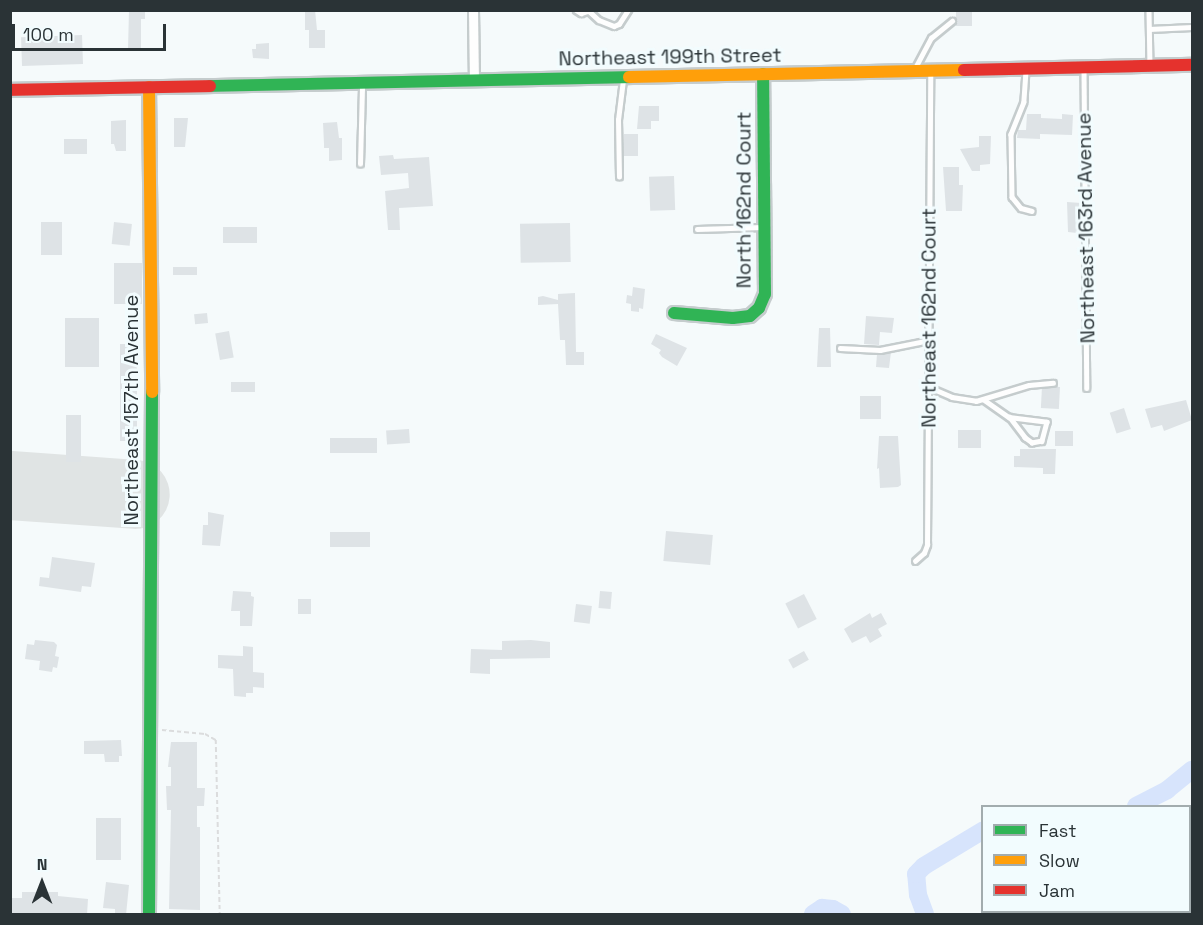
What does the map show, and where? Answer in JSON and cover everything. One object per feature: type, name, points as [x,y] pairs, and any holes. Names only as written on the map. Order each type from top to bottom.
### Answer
[{"type":"main road","name":"Northeast 199th Street","points":[[10,90],[1192,65]]},
{"type":"main road","name":"North 162nd Court","points":[[674,313],[733,318],[750,316],[759,308],[765,294],[763,74]]},
{"type":"main road","name":"Northeast 157th Avenue","points":[[149,87],[151,732],[149,915]]},
{"type":"street","points":[[473,10],[474,80]]},
{"type":"lane","points":[[576,10],[581,14],[591,11],[599,20],[614,26],[619,24],[628,10]]},
{"type":"lane","points":[[1149,10],[1150,66]]},
{"type":"lane","points":[[914,71],[928,43],[952,21]]},
{"type":"lane","points":[[1149,29],[1192,27]]},
{"type":"lane","name":"Northeast 163rd Avenue","points":[[1084,67],[1087,388]]},
{"type":"lane","points":[[1026,69],[1024,102],[1011,134],[1012,197],[1021,208],[1032,211]]},
{"type":"lane","name":"Northeast 162nd Court","points":[[915,561],[924,553],[927,545],[930,387],[930,71]]},
{"type":"lane","points":[[619,177],[618,120],[623,99],[624,77]]},
{"type":"lane","points":[[360,164],[362,82]]},
{"type":"lane","points":[[697,229],[766,227]]},
{"type":"lane","points":[[840,348],[880,350],[930,340]]},
{"type":"lane","points":[[930,387],[952,397],[983,399],[1029,385],[1053,383]]},
{"type":"lane","points":[[983,399],[1008,417],[1025,438],[1032,442],[1042,441],[1047,422],[1008,417]]},
{"type":"path","points":[[151,732],[161,730],[205,734],[216,740],[220,915]]},
{"type":"building","points":[[129,10],[145,10],[145,19],[141,19],[141,49],[128,49]]},
{"type":"building","points":[[305,10],[315,10],[317,30],[305,30]]},
{"type":"building","points":[[956,10],[972,10],[972,26],[956,26]]},
{"type":"building","points":[[309,30],[325,30],[325,48],[309,48]]},
{"type":"building","points":[[82,35],[83,64],[22,66],[21,37]]},
{"type":"building","points":[[269,43],[269,59],[253,58],[252,49],[256,49],[256,44]]},
{"type":"building","points":[[639,106],[659,106],[659,121],[651,121],[651,129],[637,129]]},
{"type":"building","points":[[1027,114],[1041,114],[1041,118],[1062,119],[1062,114],[1073,115],[1072,135],[1040,134],[1040,139],[1017,138],[1018,130],[1026,130]]},
{"type":"building","points":[[174,118],[188,118],[185,147],[174,147]]},
{"type":"building","points":[[126,120],[126,151],[116,151],[114,144],[111,144],[111,121]]},
{"type":"building","points":[[337,122],[339,138],[342,138],[342,160],[329,161],[329,148],[324,148],[323,123]]},
{"type":"building","points":[[624,134],[638,134],[638,156],[624,156]]},
{"type":"building","points":[[979,136],[991,136],[990,164],[980,165],[980,171],[972,171],[960,149],[979,147]]},
{"type":"building","points":[[64,139],[87,139],[87,154],[64,154]]},
{"type":"building","points":[[393,155],[394,159],[429,157],[433,206],[399,208],[400,230],[388,230],[385,191],[409,188],[408,173],[381,175],[379,156]]},
{"type":"building","points":[[943,167],[959,167],[959,185],[963,185],[962,211],[946,211]]},
{"type":"building","points":[[674,176],[675,210],[650,211],[649,177]]},
{"type":"building","points":[[1067,202],[1081,203],[1081,227],[1077,227],[1077,233],[1068,232]]},
{"type":"building","points":[[41,222],[62,222],[62,255],[41,255]]},
{"type":"building","points":[[114,222],[132,224],[130,246],[112,244]]},
{"type":"building","points":[[570,223],[571,262],[521,263],[520,224]]},
{"type":"building","points":[[223,227],[257,227],[257,243],[223,243]]},
{"type":"building","points":[[114,263],[142,263],[142,304],[114,304]]},
{"type":"building","points":[[173,267],[197,267],[197,275],[173,275]]},
{"type":"building","points":[[633,287],[645,289],[643,309],[639,308],[639,312],[631,311],[631,304],[626,303],[627,295],[632,296]]},
{"type":"building","points":[[575,293],[576,352],[584,352],[584,365],[566,365],[565,340],[560,340],[558,304],[538,305],[538,297],[558,300],[558,294]]},
{"type":"building","points":[[207,313],[208,323],[195,324],[194,314]]},
{"type":"building","points":[[866,316],[894,318],[892,333],[880,332],[879,345],[864,344]]},
{"type":"building","points":[[65,318],[99,318],[99,367],[65,367]]},
{"type":"building","points":[[819,328],[830,328],[831,367],[817,367]]},
{"type":"building","points":[[229,331],[234,358],[220,360],[215,333]]},
{"type":"building","points":[[656,334],[687,348],[677,366],[662,357],[659,353],[661,350],[651,344]]},
{"type":"building","points":[[120,344],[137,344],[137,441],[120,441]]},
{"type":"building","points":[[891,352],[889,368],[876,367],[877,354]]},
{"type":"building","points":[[231,382],[255,382],[255,392],[231,392]]},
{"type":"building","points":[[1042,386],[1060,387],[1059,409],[1041,408]]},
{"type":"building","points":[[860,396],[881,396],[881,419],[860,419]]},
{"type":"building","points":[[1186,400],[1192,420],[1164,431],[1162,425],[1151,428],[1145,409]]},
{"type":"building","points":[[1124,408],[1131,429],[1117,434],[1110,413]]},
{"type":"building","points":[[66,415],[81,415],[81,462],[66,462]]},
{"type":"building","points":[[409,429],[410,443],[387,445],[386,431]]},
{"type":"building","points":[[958,430],[981,430],[981,448],[958,448]]},
{"type":"building","points":[[1055,431],[1073,431],[1073,446],[1055,446]]},
{"type":"building","points":[[879,436],[898,436],[901,485],[898,487],[880,488],[879,468],[877,469]]},
{"type":"building","points":[[330,438],[377,438],[377,453],[330,453]]},
{"type":"building","points":[[1020,449],[1056,449],[1055,474],[1043,474],[1043,468],[1014,467],[1014,456],[1020,456]]},
{"type":"building","points":[[208,512],[224,515],[220,546],[202,545],[203,525],[208,525]]},
{"type":"building","points":[[666,531],[713,535],[710,565],[663,561]]},
{"type":"building","points":[[330,532],[370,532],[370,547],[330,547]]},
{"type":"building","points":[[52,557],[95,563],[91,587],[82,586],[81,592],[39,586],[40,577],[49,578]]},
{"type":"building","points":[[233,591],[251,592],[251,596],[254,597],[252,626],[240,626],[240,611],[231,611]]},
{"type":"building","points":[[600,591],[612,592],[610,609],[599,608]]},
{"type":"building","points":[[804,594],[817,619],[798,628],[785,604]]},
{"type":"building","points":[[298,599],[311,599],[311,614],[298,614]]},
{"type":"building","points":[[576,604],[592,606],[590,624],[574,622]]},
{"type":"building","points":[[870,613],[872,618],[881,613],[887,624],[878,629],[882,636],[870,643],[866,636],[852,643],[844,629]]},
{"type":"building","points":[[35,640],[54,642],[57,645],[55,656],[59,657],[57,668],[53,667],[52,672],[39,670],[40,661],[25,659],[27,644],[34,645]]},
{"type":"building","points":[[502,641],[550,642],[550,658],[490,659],[490,674],[470,673],[471,649],[502,650]]},
{"type":"building","points":[[243,646],[253,647],[253,672],[264,673],[264,688],[253,687],[253,693],[246,693],[246,697],[234,696],[233,669],[218,668],[218,655],[243,656]]},
{"type":"building","points":[[804,651],[809,660],[793,668],[788,660]]},
{"type":"building","points":[[121,740],[122,756],[119,756],[119,762],[105,762],[104,754],[84,754],[84,741]]},
{"type":"building","points":[[171,742],[197,742],[197,788],[205,788],[204,806],[197,806],[197,827],[200,827],[200,910],[169,909],[171,810],[167,810],[166,786],[171,786],[171,767],[168,767]]},
{"type":"building","points":[[96,818],[121,818],[121,860],[96,860]]},
{"type":"building","points":[[106,882],[129,885],[126,915],[115,915],[115,909],[103,908]]},
{"type":"building","points":[[22,892],[58,892],[58,896],[88,899],[87,915],[10,915],[10,898],[22,898]]},
{"type":"waterway","points":[[1138,805],[1167,790],[1192,770]]},
{"type":"waterway","points":[[925,914],[918,895],[916,874],[924,866],[981,832]]},
{"type":"waterway","points":[[813,914],[822,908],[833,909],[842,914]]},
{"type":"runway","points":[[10,485],[135,494]]},
{"type":"traffic: fast","points":[[674,313],[733,318],[750,316],[759,308],[765,294],[763,74]]},
{"type":"traffic: fast","points":[[210,86],[629,77]]},
{"type":"traffic: fast","points":[[149,914],[152,392]]},
{"type":"traffic: slow","points":[[629,77],[964,70]]},
{"type":"traffic: slow","points":[[149,87],[152,392]]},
{"type":"traffic: jam","points":[[964,70],[1192,65]]},
{"type":"traffic: jam","points":[[10,90],[210,86]]}]
